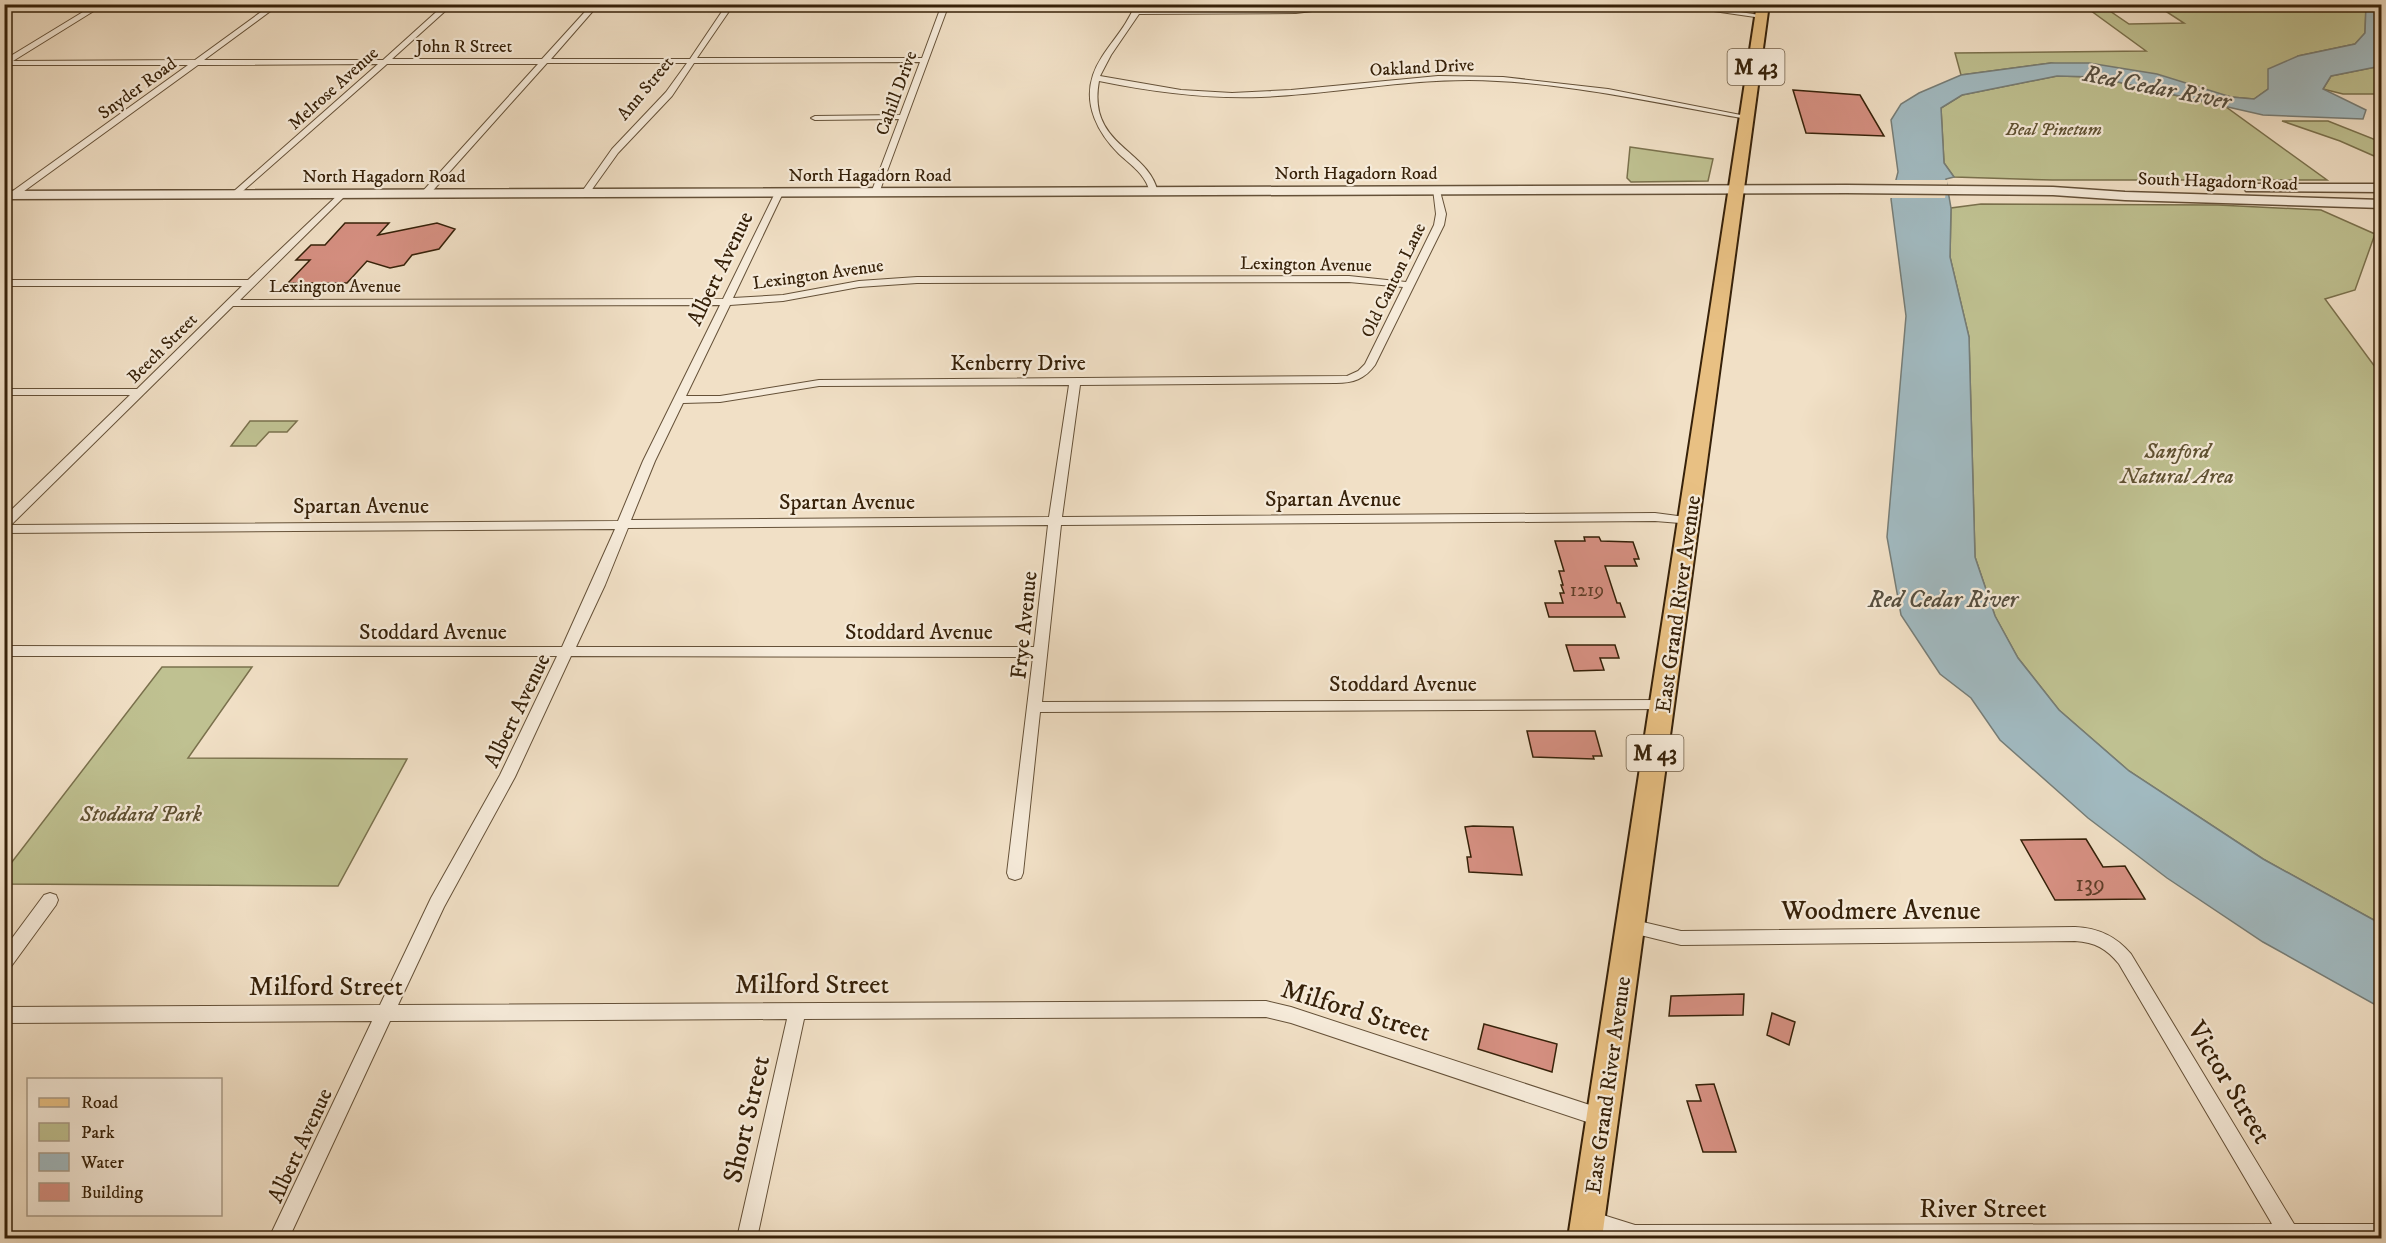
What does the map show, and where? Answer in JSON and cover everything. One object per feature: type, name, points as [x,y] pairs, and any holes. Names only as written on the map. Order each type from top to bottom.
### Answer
[{"type":"main road","name":"East Grand River Avenue","points":[[1586,1230],[1763,10]]},
{"type":"street","points":[[5,63],[102,4]]},
{"type":"street","name":"Snyder Road","points":[[9,195],[277,4]]},
{"type":"street","name":"Melrose Avenue","points":[[236,194],[450,4]]},
{"type":"street","points":[[425,194],[596,4]]},
{"type":"street","name":"Ann Street","points":[[585,193],[615,151],[658,108],[731,4]]},
{"type":"street","name":"Cahill Drive","points":[[875,193],[945,4]]},
{"type":"street","points":[[1154,192],[1154,184],[1148,175],[1119,151],[1102,130],[1095,110],[1096,78],[1105,56],[1138,8],[1278,11],[1365,4]]},
{"type":"street","points":[[1668,4],[1763,10]]},
{"type":"street","name":"John R Street","points":[[5,63],[924,60]]},
{"type":"street","name":"Oakland Drive","points":[[1096,78],[1168,91],[1231,95],[1267,94],[1423,80],[1510,79],[1592,89],[1747,117]]},
{"type":"street","points":[[815,118],[903,117]]},
{"type":"street","name":"South Hagadorn Road","points":[[1736,189],[2053,191],[2116,188],[2382,188]]},
{"type":"street","name":"North Hagadorn Road","points":[[9,195],[1736,189]]},
{"type":"street","name":"Old Canton Lane","points":[[1358,377],[1364,374],[1370,365],[1439,225],[1442,214],[1436,191]]},
{"type":"street","name":"South Hagadorn Road","points":[[2053,191],[2125,196],[2382,204]]},
{"type":"street","name":"Albert Avenue","points":[[279,1239],[437,903],[507,777],[567,652],[679,400],[779,193]]},
{"type":"street","name":"Beech Street","points":[[4,527],[342,194]]},
{"type":"street","name":"Lexington Avenue","points":[[232,303],[726,302],[783,298],[859,284],[917,280],[1338,279],[1408,285]]},
{"type":"street","name":"Lexington Avenue","points":[[4,283],[252,283]]},
{"type":"street","name":"Kenberry Drive","points":[[679,400],[731,397],[819,382],[1330,380],[1358,377]]},
{"type":"street","name":"Frye Avenue","points":[[1015,873],[1055,520],[1075,382]]},
{"type":"street","points":[[4,392],[142,392]]},
{"type":"street","name":"Spartan Avenue","points":[[4,527],[1655,517],[1689,521]]},
{"type":"street","name":"Stoddard Avenue","points":[[4,651],[1041,652]]},
{"type":"street","name":"Stoddard Avenue","points":[[1035,706],[1662,705]]},
{"type":"street","points":[[4,963],[50,900]]},
{"type":"street","name":"Woodmere Avenue","points":[[1630,926],[1681,938],[2090,934],[2106,940],[2118,949],[2125,959]]},
{"type":"street","name":"Victor Street","points":[[2125,959],[2289,1234]]},
{"type":"street","name":"Milford Street","points":[[4,1015],[1266,1009],[1291,1015],[1602,1118]]},
{"type":"street","name":"Short Street","points":[[747,1239],[797,1012]]},
{"type":"street","name":"River Street","points":[[1586,1230],[1635,1235],[2382,1234]]},
{"type":"green space","points":[[2083,5],[2101,5],[2129,24],[2184,23],[2156,5],[2366,5],[2365,33],[2355,44],[2298,56],[2268,89],[2254,99],[2231,97],[2051,63],[1961,75],[1955,53],[2146,51]]},
{"type":"green space","points":[[2381,66],[2381,94],[2343,94],[2323,89],[2331,76]]},
{"type":"green space","name":"Beal Pinetum","points":[[2057,76],[2096,77],[2226,107],[2327,180],[2052,180],[1954,177],[1944,163],[1941,108],[1962,95]]},
{"type":"green space","points":[[2282,121],[2328,121],[2381,142],[2381,159],[2340,141]]},
{"type":"green space","points":[[1630,147],[1713,159],[1708,181],[1631,182],[1627,178]]},
{"type":"green space","name":"Sanford Natural Area","points":[[1981,204],[2218,205],[2321,210],[2375,234],[2355,290],[2325,299],[2381,375],[2381,924],[2263,859],[2129,771],[2059,710],[2018,658],[1995,616],[1975,557],[1969,337],[1950,257],[1951,208]]},
{"type":"green space","points":[[250,421],[297,421],[287,432],[269,432],[256,446],[231,446]]},
{"type":"green space","name":"Stoddard Park","points":[[162,667],[252,667],[188,758],[407,759],[338,886],[5,884],[5,871]]},
{"type":"water","name":"Red Cedar River","points":[[2366,5],[2381,5],[2381,66],[2331,76],[2323,89],[2366,110],[2363,119],[2263,115],[2096,77],[2057,76],[1962,95],[1941,108],[1944,163],[1954,177],[1946,179],[1951,208],[1950,257],[1969,337],[1975,557],[1995,616],[2018,658],[2059,710],[2129,771],[2263,859],[2381,924],[2381,1008],[2263,942],[2167,878],[2088,818],[2000,740],[1971,698],[1940,674],[1901,615],[1887,537],[1906,316],[1891,199],[1898,172],[1891,120],[1901,104],[1919,93],[1961,75],[2051,63],[2089,63],[2157,74],[2231,97],[2254,99],[2268,89],[2268,69],[2298,56],[2355,44],[2365,33]]},
{"type":"pier","points":[[1893,180],[1948,180],[1945,198],[1888,198]]},
{"type":"building","points":[[1793,90],[1860,95],[1884,136],[1806,133]]},
{"type":"building","points":[[345,223],[389,223],[378,235],[437,223],[455,229],[439,249],[412,255],[404,265],[390,268],[367,261],[347,283],[288,283],[310,260],[296,260],[311,245],[325,245]]},
{"type":"building","points":[[1584,537],[1599,537],[1601,541],[1633,542],[1639,559],[1634,559],[1637,566],[1605,566],[1617,603],[1620,603],[1625,617],[1549,617],[1545,603],[1563,603],[1560,593],[1564,593],[1559,571],[1564,571],[1555,541],[1585,541]]},
{"type":"building","points":[[1566,645],[1615,645],[1619,658],[1600,658],[1604,670],[1574,671]]},
{"type":"building","points":[[1527,731],[1595,731],[1602,756],[1593,756],[1594,759],[1533,757]]},
{"type":"building","points":[[1465,827],[1513,827],[1522,875],[1469,872],[1467,857],[1471,857]]},
{"type":"building","points":[[2086,839],[2103,867],[2125,866],[2145,899],[2055,900],[2021,840]]},
{"type":"building","points":[[1744,994],[1743,1015],[1669,1016],[1671,996]]},
{"type":"building","points":[[1772,1013],[1795,1022],[1789,1045],[1767,1035]]},
{"type":"building","points":[[1484,1024],[1557,1044],[1552,1072],[1478,1049]]},
{"type":"building","points":[[1714,1084],[1736,1152],[1703,1152],[1687,1101],[1701,1101],[1696,1085]]}]
